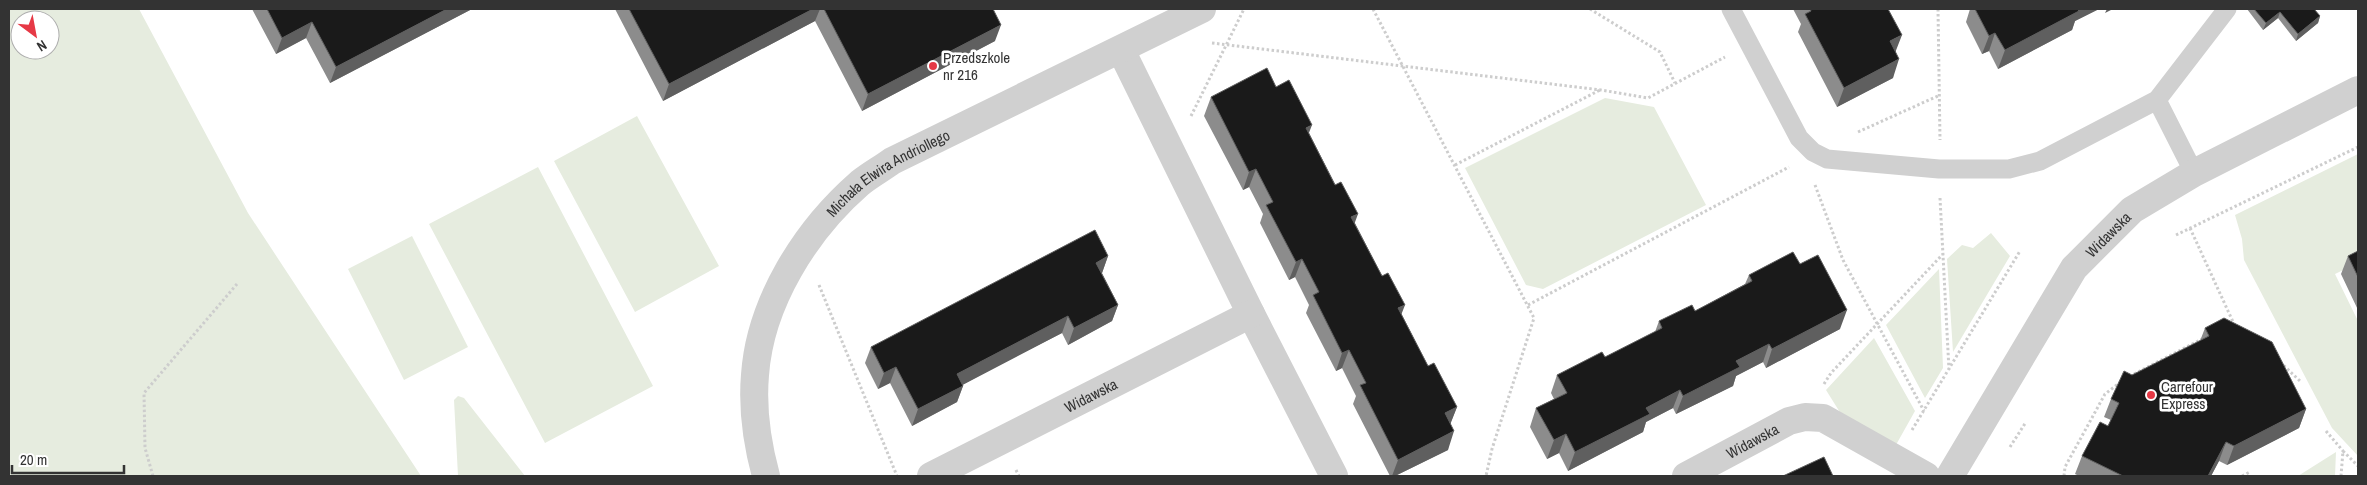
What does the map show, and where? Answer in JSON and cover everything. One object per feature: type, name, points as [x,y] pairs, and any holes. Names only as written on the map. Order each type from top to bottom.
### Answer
[{"type":"street","name":"Michała Elwira Andriollego","points":[[766,476],[756,432],[755,373],[763,333],[778,289],[823,221],[861,183],[892,162],[1202,9]]},
{"type":"street","points":[[1121,50],[1251,314],[1334,476]]},
{"type":"street","name":"Widawska","points":[[1950,476],[2074,268],[2132,210],[2194,173],[2358,90]]},
{"type":"street","name":"Widawska","points":[[931,476],[1251,314]]},
{"type":"street","name":"Widawska","points":[[1686,476],[1789,421],[1805,417],[1823,418],[1926,476]]},
{"type":"lane","points":[[1732,9],[1809,155],[1827,159],[1939,169],[2009,169],[2040,160],[2157,100],[2227,9]]},
{"type":"lane","points":[[2157,100],[2194,173]]},
{"type":"path","points":[[1172,154],[1244,9]]},
{"type":"path","points":[[1373,9],[1534,318],[1492,449],[1486,476]]},
{"type":"path","points":[[1590,9],[1660,52],[1675,83]]},
{"type":"path","points":[[1171,25],[1178,38],[1601,90],[1648,98],[1749,43]]},
{"type":"path","points":[[1455,165],[1601,90]]},
{"type":"path","points":[[1528,305],[1809,155],[1940,95]]},
{"type":"path","points":[[2176,235],[2358,147]]},
{"type":"path","points":[[1809,155],[1843,260],[1924,412]]},
{"type":"path","points":[[2190,228],[2235,327]]},
{"type":"path","points":[[802,251],[809,261],[897,476]]},
{"type":"path","points":[[1895,459],[2020,251]]},
{"type":"path","points":[[1814,418],[1822,387],[1831,373],[1943,254]]},
{"type":"path","points":[[152,476],[145,448],[144,393],[237,284]]},
{"type":"path","points":[[2064,476],[2065,467],[2105,394],[2120,382],[2207,337]]},
{"type":"path","points":[[2274,356],[2300,381]]},
{"type":"path","points":[[2010,446],[2026,422]]},
{"type":"path","points":[[2326,431],[2358,466]]},
{"type":"path","points":[[2341,476],[2343,451]]},
{"type":"path","points":[[2242,476],[2250,472]]},
{"type":"shaded area","points":[[9,9],[139,9],[248,213],[421,476],[9,476]]},
{"type":"shaded area","points":[[1605,98],[1654,107],[1706,205],[1543,289],[1526,285],[1465,168]]},
{"type":"shaded area","points":[[637,116],[719,266],[635,312],[554,161]]},
{"type":"shaded area","points":[[2358,154],[2358,263],[2335,274],[2358,321],[2358,456],[2332,428],[2244,260],[2242,239],[2235,215]]},
{"type":"shaded area","points":[[538,167],[653,386],[545,443],[429,224]]},
{"type":"shaded area","points":[[1991,233],[2010,256],[1953,352],[1947,259],[1962,245],[1973,248]]},
{"type":"shaded area","points":[[412,236],[468,347],[404,380],[348,269]]},
{"type":"shaded area","points":[[1939,269],[1943,368],[1925,398],[1886,325]]},
{"type":"shaded area","points":[[1874,338],[1915,411],[1892,452],[1841,414],[1826,390]]},
{"type":"shaded area","points":[[458,396],[464,398],[525,476],[458,476],[454,400]]},
{"type":"shaded area","points":[[2336,452],[2335,476],[2298,476]]},
{"type":"building","points":[[267,9],[447,9],[336,67],[312,22],[282,38]]},
{"type":"building","points":[[629,9],[813,9],[669,84]]},
{"type":"building","points":[[824,9],[993,9],[1001,25],[868,94]]},
{"type":"building","points":[[1810,9],[1888,9],[1902,35],[1890,41],[1899,59],[1844,88],[1805,14],[1811,11]]},
{"type":"building","points":[[1975,9],[2077,9],[2079,11],[2005,50],[1995,33],[1989,36]]},
{"type":"building","points":[[2254,9],[2314,9],[2320,16],[2298,34],[2280,12],[2266,23]]},
{"type":"building","points":[[1267,68],[1276,87],[1289,80],[1312,125],[1306,128],[1335,185],[1341,182],[1358,214],[1351,217],[1382,276],[1388,273],[1405,305],[1398,308],[1428,366],[1434,363],[1457,407],[1445,413],[1454,431],[1398,460],[1360,385],[1366,383],[1349,350],[1342,353],[1313,295],[1319,292],[1302,259],[1296,262],[1266,205],[1273,202],[1256,169],[1249,172],[1211,97]]},
{"type":"building","points":[[1095,230],[1108,256],[1096,263],[1118,305],[1074,328],[1068,316],[957,374],[963,386],[918,409],[896,367],[884,373],[871,347]]},
{"type":"building","points":[[2358,251],[2358,277],[2348,256]]},
{"type":"building","points":[[1793,252],[1800,264],[1818,255],[1847,310],[1772,349],[1769,344],[1736,361],[1740,367],[1683,396],[1680,390],[1646,408],[1650,414],[1575,452],[1566,434],[1554,440],[1536,408],[1567,393],[1557,375],[1602,352],[1605,357],[1662,328],[1659,321],[1692,305],[1695,311],[1752,281],[1749,275]]},
{"type":"building","points":[[2224,318],[2272,342],[2306,409],[2234,446],[2226,442],[2208,476],[2123,476],[2082,456],[2100,422],[2108,426],[2119,403],[2111,399],[2124,371],[2132,375],[2209,336],[2205,328]]},
{"type":"building","points":[[1824,457],[1833,476],[1783,476]]},
{"type":"place","name":"Przedszkole nr 216","points":[[933,66]]},
{"type":"place","name":"Carrefour Express","points":[[2151,395]]}]
